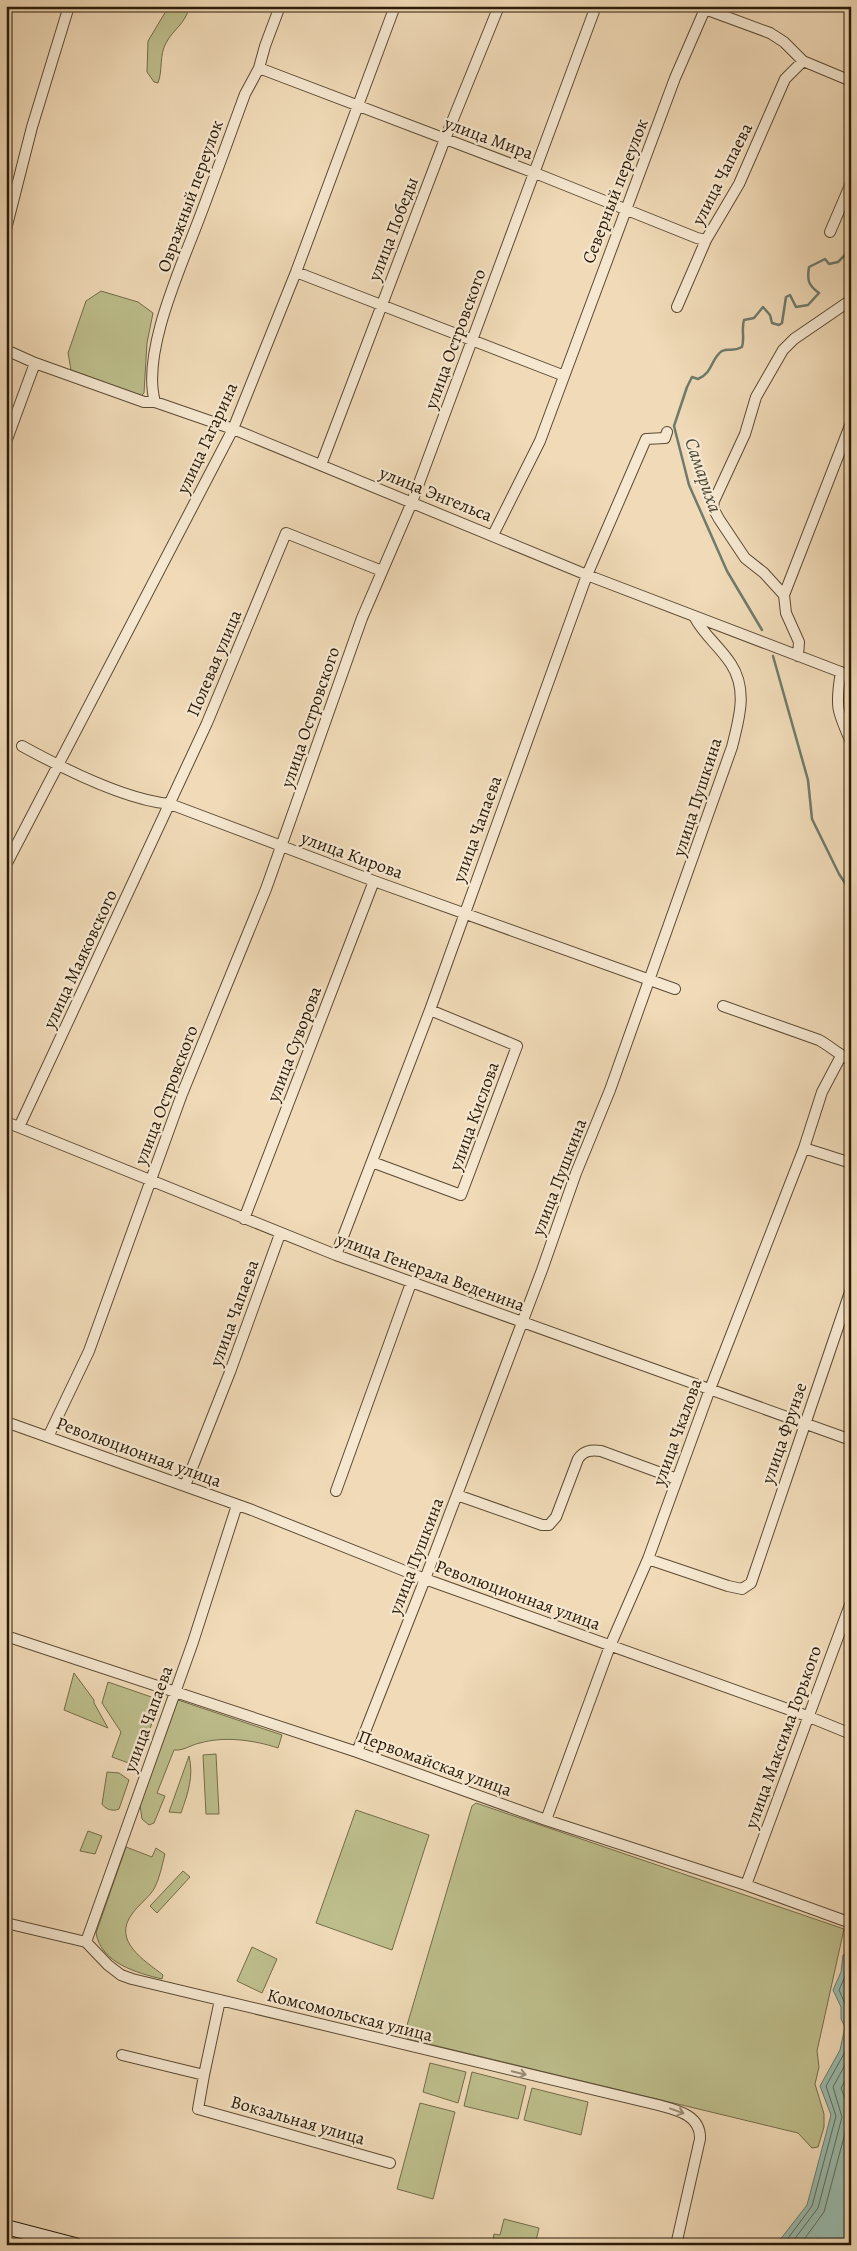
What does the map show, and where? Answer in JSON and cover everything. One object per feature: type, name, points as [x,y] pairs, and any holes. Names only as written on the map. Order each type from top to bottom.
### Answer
[{"type":"street","points":[[6,229],[32,127],[69,6]]},
{"type":"street","name":"Овражный переулок","points":[[155,402],[151,388],[157,340],[169,300],[245,94],[259,68],[264,46],[280,6]]},
{"type":"street","name":"улица Гагарина","points":[[6,865],[233,430],[296,272],[396,6]]},
{"type":"street","name":"улица Победы","points":[[321,465],[445,140],[499,6]]},
{"type":"street","name":"улица Островского","points":[[48,1437],[89,1351],[182,1094],[266,889],[362,618],[412,502],[596,6]]},
{"type":"street","name":"Северный переулок","points":[[493,536],[540,441],[562,376],[675,78],[705,9],[770,34],[784,42],[803,61],[851,81]]},
{"type":"street","name":"улица Чапаева","points":[[677,308],[706,240],[739,184],[785,78],[803,61]]},
{"type":"street","name":"улица Мира","points":[[259,68],[445,140],[535,172],[626,210],[706,240]]},
{"type":"street","points":[[830,232],[851,183]]},
{"type":"street","points":[[296,272],[382,304],[562,376]]},
{"type":"street","points":[[784,595],[764,573],[745,558],[713,508],[714,501],[745,434],[756,397],[783,350],[794,339],[851,300]]},
{"type":"street","name":"улица Энгельса","points":[[6,350],[35,363],[144,402],[155,402],[233,430],[695,618],[846,674]]},
{"type":"street","points":[[6,442],[35,363]]},
{"type":"street","points":[[798,656],[799,642],[786,614],[784,595],[851,422]]},
{"type":"street","name":"улица Чапаева","points":[[336,1255],[430,1010],[587,575],[646,439],[665,438],[667,432]]},
{"type":"street","name":"Полевая улица","points":[[170,804],[207,723],[286,533],[382,571]]},
{"type":"street","name":"улица Пушкина","points":[[356,1752],[425,1579],[523,1322],[576,1173],[610,1090],[732,747],[742,702],[739,682],[732,664],[700,627],[695,618]]},
{"type":"street","points":[[846,674],[837,693],[838,712],[851,742]]},
{"type":"street","name":"улица Кирова","points":[[22,746],[58,766],[142,800],[170,804],[374,881],[675,989]]},
{"type":"street","name":"улица Маяковского","points":[[20,1127],[170,804]]},
{"type":"street","name":"улица Суворова","points":[[244,1219],[374,881]]},
{"type":"street","points":[[723,1006],[819,1040],[846,1058]]},
{"type":"street","name":"улица Кислова","points":[[372,1162],[462,1195],[517,1046],[430,1010]]},
{"type":"street","name":"улица Чкалова","points":[[546,1820],[610,1646],[648,1559],[710,1389],[804,1148],[822,1092],[846,1058]]},
{"type":"street","name":"улица Генерала Веденина","points":[[6,1122],[280,1234],[411,1283],[851,1440]]},
{"type":"street","points":[[804,1148],[851,1163]]},
{"type":"street","name":"улица Чапаева","points":[[185,1486],[230,1372],[280,1234]]},
{"type":"street","points":[[336,1491],[411,1283]]},
{"type":"street","name":"улица Фрунзе","points":[[648,1559],[728,1586],[742,1589],[747,1588],[751,1583],[757,1560],[806,1424],[851,1289]]},
{"type":"street","name":"Революционная улица","points":[[6,1422],[238,1505],[425,1579],[808,1716],[851,1734]]},
{"type":"street","points":[[457,1495],[542,1525],[549,1525],[556,1517],[578,1460],[582,1454],[590,1450],[601,1451],[677,1479]]},
{"type":"street","name":"улица Чапаева","points":[[86,1942],[175,1692],[238,1505]]},
{"type":"street","name":"улица Максима Горького","points":[[746,1884],[851,1602]]},
{"type":"street","name":"Первомайская улица","points":[[6,1636],[356,1752],[546,1820],[746,1884],[851,1924]]},
{"type":"street","points":[[6,1923],[86,1942]]},
{"type":"street","name":"Комсомольская улица","points":[[86,1942],[108,1965],[121,1975],[658,2105],[685,2114],[695,2121],[700,2132],[700,2139],[676,2245]]},
{"type":"street","points":[[122,2055],[204,2075],[220,2000]]},
{"type":"street","name":"Вокзальная улица","points":[[204,2075],[198,2109],[390,2163]]},
{"type":"street","points":[[6,2227],[75,2245]]},
{"type":"green space","points":[[169,6],[190,6],[182,23],[169,38],[164,48],[158,83],[154,82],[147,72],[148,41]]},
{"type":"green space","points":[[101,291],[138,302],[153,313],[147,343],[144,393],[141,396],[71,370],[68,353],[86,301]]},
{"type":"green space","points":[[74,1673],[94,1700],[108,1728],[64,1710]]},
{"type":"green space","points":[[108,1682],[160,1700],[137,1766],[112,1757],[121,1732],[102,1703]]},
{"type":"green space","points":[[178,1700],[282,1735],[278,1748],[249,1741],[229,1739],[209,1741],[181,1750],[174,1750],[157,1793],[165,1796],[154,1823],[149,1825],[142,1819],[140,1805]]},
{"type":"green space","points":[[216,1754],[219,1814],[206,1814],[203,1755]]},
{"type":"green space","points":[[189,1756],[191,1778],[181,1813],[169,1812]]},
{"type":"green space","points":[[107,1772],[119,1773],[129,1780],[117,1810],[109,1810],[102,1804]]},
{"type":"green space","points":[[476,1803],[844,1929],[817,2051],[819,2067],[815,2084],[824,2114],[824,2127],[818,2147],[812,2148],[798,2133],[408,2039],[405,2032],[472,1806]]},
{"type":"green space","points":[[356,1810],[429,1835],[392,1950],[316,1923]]},
{"type":"green space","points":[[88,1831],[102,1836],[95,1854],[80,1851]]},
{"type":"green space","points":[[126,1847],[152,1857],[156,1848],[165,1854],[155,1887],[132,1914],[127,1924],[126,1933],[133,1949],[163,1975],[162,1979],[131,1970],[112,1959],[99,1943],[96,1933]]},
{"type":"green space","points":[[183,1871],[190,1877],[157,1913],[150,1906]]},
{"type":"green space","points":[[252,1947],[277,1959],[262,1993],[237,1981]]},
{"type":"green space","points":[[430,2063],[466,2072],[458,2103],[423,2092]]},
{"type":"green space","points":[[472,2072],[526,2086],[518,2119],[464,2106]]},
{"type":"green space","points":[[532,2088],[588,2102],[581,2135],[524,2120]]},
{"type":"green space","points":[[420,2103],[455,2112],[433,2199],[397,2189]]},
{"type":"green space","points":[[504,2219],[539,2228],[535,2245],[492,2245],[494,2234],[500,2235]]},
{"type":"water","points":[[851,1954],[851,2235],[846,2245],[776,2245],[807,2205],[831,2115],[820,2086],[840,2050],[845,2027],[841,2019],[841,2007],[833,1990],[841,1972],[843,1955]]},
{"type":"waterway","name":"Самариха","points":[[762,630],[727,571],[689,485],[674,426],[692,377],[698,379],[707,373],[718,354],[722,351],[742,347],[744,320],[754,318],[763,307],[770,315],[772,323],[779,325],[782,323],[786,297],[790,295],[796,307],[808,305],[819,293],[809,282],[809,267],[825,259],[829,264],[838,262],[848,252],[851,252]]},
{"type":"waterway","name":"Самариха","points":[[773,656],[808,780],[812,819],[839,874],[851,892]]}]
